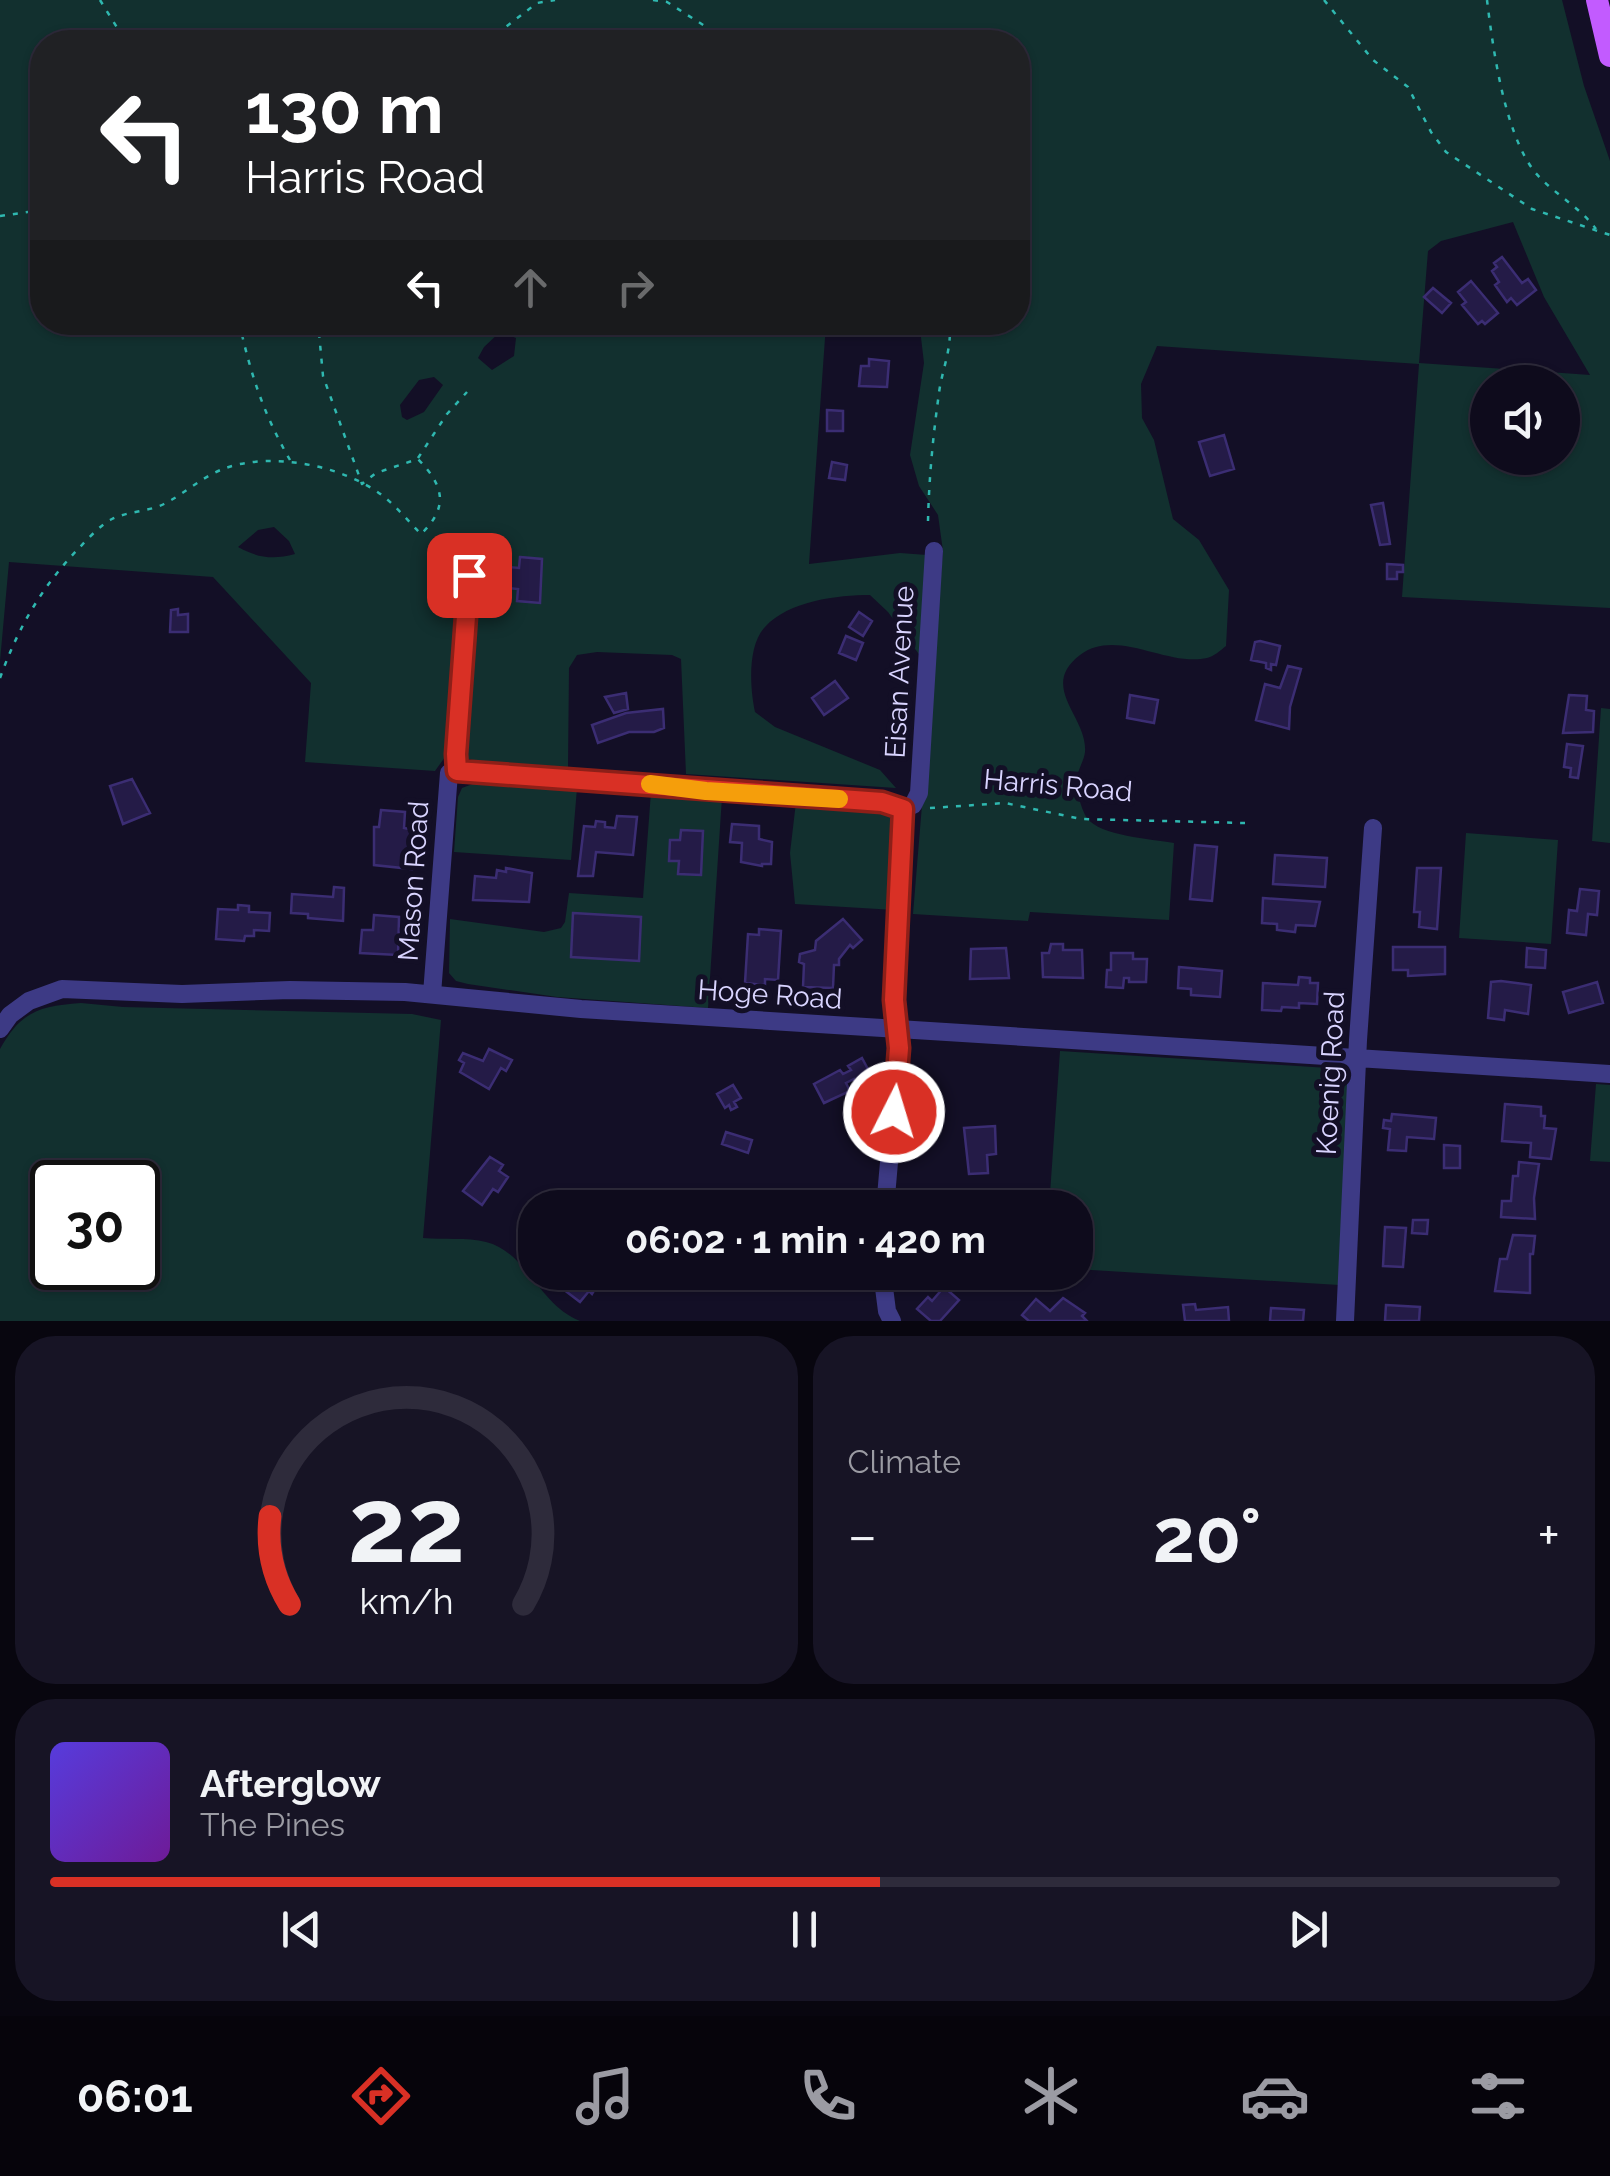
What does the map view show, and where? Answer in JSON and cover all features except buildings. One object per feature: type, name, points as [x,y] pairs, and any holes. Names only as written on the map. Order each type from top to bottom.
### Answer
[{"type":"main road","points":[[1597,0],[1610,56]]},
{"type":"street","name":"Mason Road","points":[[432,994],[470,544]]},
{"type":"street","name":"Eisan Avenue","points":[[886,1190],[899,1030],[894,1000],[903,809],[912,805],[919,793],[934,551]]},
{"type":"street","points":[[453,772],[882,802],[903,809]]},
{"type":"street","name":"Koenig Road","points":[[1345,1321],[1373,828]]},
{"type":"street","name":"Hoge Road","points":[[0,1029],[29,1001],[62,988],[182,994],[326,990],[1610,1074]]},
{"type":"street","points":[[884,1290],[892,1321]]},
{"type":"path","points":[[100,0],[119,30]]},
{"type":"path","points":[[501,30],[536,2],[556,0]]},
{"type":"path","points":[[652,0],[667,2],[711,30]]},
{"type":"path","points":[[1324,0],[1373,60],[1408,87],[1446,152],[1532,209],[1610,235]]},
{"type":"path","points":[[1488,0],[1491,49],[1526,157],[1536,173],[1586,215],[1597,230]]},
{"type":"path","points":[[0,216],[30,212]]},
{"type":"path","points":[[242,335],[259,399],[291,461]]},
{"type":"path","points":[[319,335],[323,376],[362,484]]},
{"type":"path","points":[[928,520],[940,388],[952,335]]},
{"type":"path","points":[[362,484],[376,472],[418,460],[447,414],[467,392]]},
{"type":"path","points":[[0,678],[15,636],[34,603],[57,572],[112,519],[162,506],[218,470],[243,462],[291,461],[362,484],[382,496],[421,534],[438,510],[440,490],[436,479],[418,460]]},
{"type":"path","name":"Harris Road","points":[[903,809],[1005,804],[1081,819],[1246,823]]},
{"type":"green space","points":[[0,0],[1562,0],[1584,86],[1610,161],[1610,608],[1402,597],[1419,364],[1157,346],[1141,384],[1142,418],[1154,440],[1173,519],[1199,540],[1229,590],[1226,646],[1209,657],[1192,659],[1125,646],[1094,647],[1068,667],[1063,679],[1064,691],[1084,739],[1076,781],[1087,818],[1114,833],[1174,843],[1169,920],[1030,912],[1028,921],[913,914],[943,551],[938,515],[919,486],[910,455],[924,363],[921,335],[1030,335],[1030,30],[30,30],[30,335],[497,335],[478,358],[492,370],[514,356],[516,338],[508,335],[825,335],[809,564],[900,553],[927,555],[921,657],[888,612],[870,595],[800,605],[775,618],[759,635],[751,668],[755,712],[775,727],[880,770],[896,788],[686,774],[681,659],[672,655],[577,655],[569,668],[568,767],[478,761],[468,759],[463,751],[450,750],[435,771],[305,762],[311,683],[213,577],[9,562],[0,661]],"holes":[[[1513,222],[1544,297],[1590,375],[1580,374],[1580,475],[1470,475],[1470,367],[1419,363],[1428,251],[1441,241]],[[434,377],[443,385],[424,412],[407,420],[402,417],[400,405],[419,380]],[[274,527],[289,541],[295,554],[266,557],[238,547],[258,530]]]},
{"type":"green space","points":[[1601,708],[1610,709],[1610,843],[1592,841]]},
{"type":"green space","points":[[478,782],[577,788],[571,860],[454,852],[458,797],[462,788]]},
{"type":"green space","points":[[651,792],[722,797],[708,1008],[557,997],[456,981],[449,973],[450,919],[544,932],[561,928],[565,922],[569,893],[643,898]]},
{"type":"green space","points":[[796,802],[893,810],[899,821],[895,910],[795,904],[790,853]]},
{"type":"green space","points":[[1466,833],[1558,840],[1551,944],[1459,938]]},
{"type":"green space","points":[[81,1003],[412,1014],[441,1020],[423,1238],[479,1240],[500,1248],[518,1262],[518,1290],[543,1290],[580,1321],[0,1321],[0,1049],[16,1026],[43,1009]]},
{"type":"green space","points":[[1060,1051],[1344,1069],[1350,1078],[1339,1285],[1093,1270],[1093,1190],[1050,1190]]},
{"type":"green space","points":[[1596,1084],[1610,1085],[1610,1162],[1590,1161]]},
{"type":"slow traffic","points":[[650,784],[839,799]]},
{"type":"route","points":[[469,575],[457,771],[882,802],[903,809],[894,1000],[899,1048],[894,1112]]}]
